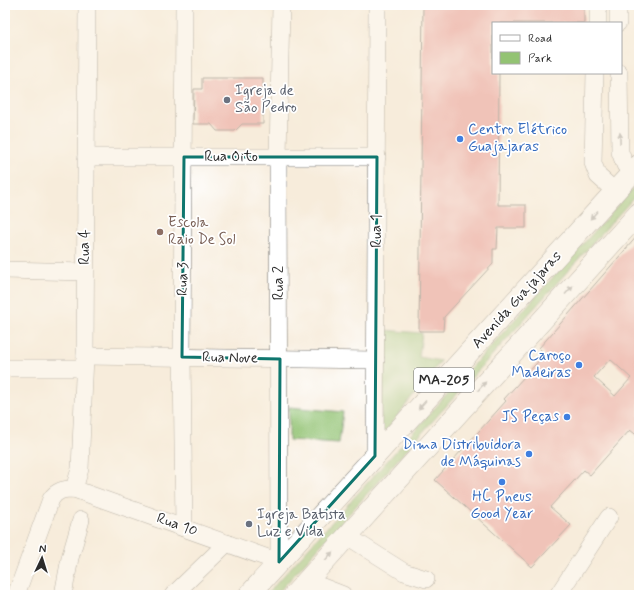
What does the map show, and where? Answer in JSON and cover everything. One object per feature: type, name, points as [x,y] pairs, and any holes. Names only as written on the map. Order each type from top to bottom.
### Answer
[{"type":"main road","name":"Avenida Guajajaras","points":[[249,595],[636,169]]},
{"type":"main road","name":"MA-205","points":[[300,588],[639,212]]},
{"type":"street","name":"Rua 4","points":[[74,489],[80,469],[85,362],[87,5]]},
{"type":"street","name":"Rua 3","points":[[184,5],[182,357],[184,528]]},
{"type":"street","name":"Rua 2","points":[[279,562],[280,359],[278,157],[281,5]]},
{"type":"street","name":"Rua 1","points":[[375,456],[377,5]]},
{"type":"street","points":[[598,5],[598,22]]},
{"type":"street","points":[[618,5],[618,22]]},
{"type":"street","points":[[595,74],[592,163],[598,176],[616,192]]},
{"type":"street","points":[[619,74],[620,152],[625,165],[636,169]]},
{"type":"street","name":"Rua Oito","points":[[86,157],[377,157]]},
{"type":"street","points":[[5,270],[85,272]]},
{"type":"street","name":"Rua Nove","points":[[5,368],[182,357],[376,360]]},
{"type":"street","points":[[16,595],[51,499],[60,491],[74,489]]},
{"type":"street","name":"Rua 10","points":[[74,489],[279,562]]},
{"type":"street","points":[[558,595],[609,517]]},
{"type":"street","points":[[63,595],[70,558],[81,520]]},
{"type":"street","points":[[347,536],[404,572],[426,579]]},
{"type":"street","points":[[173,595],[227,543]]},
{"type":"street","points":[[300,588],[343,595]]},
{"type":"highlighted area","points":[[184,157],[377,157],[375,456],[279,562],[280,359],[182,357]]},
{"type":"green space","points":[[639,182],[639,192],[276,595],[266,595]]},
{"type":"green space","points":[[384,330],[422,333],[419,357],[441,361],[380,438]]},
{"type":"green space","points":[[289,407],[343,412],[339,443],[289,440]]},
{"type":"building","name":"Centro Elétrico Guajajaras","points":[[423,5],[584,6],[584,22],[492,22],[492,74],[499,74],[498,205],[526,205],[526,228],[498,228],[497,249],[493,249],[493,264],[444,317],[443,331],[419,331]]},
{"type":"building","name":"Igreja de São Pedro","points":[[202,78],[263,78],[263,124],[242,124],[235,131],[217,131],[211,124],[193,124],[194,89],[202,89]]},
{"type":"building","points":[[639,234],[639,437],[630,430],[590,475],[584,470],[550,507],[571,525],[532,567],[435,480],[506,401],[504,399],[545,354],[539,348]],"holes":[[[610,359],[631,378],[615,396],[594,377]]]},
{"type":"place","name":"Igreja de São Pedro","points":[[227,100]]},
{"type":"place","name":"Centro Elétrico Guajajaras","points":[[460,139]]},
{"type":"place","name":"Escola Raio De Sol","points":[[160,232]]},
{"type":"place","name":"Caroço Madeiras","points":[[579,365]]},
{"type":"place","name":"JS Peças","points":[[567,417]]},
{"type":"place","name":"Dima Distribuidora de Máquinas","points":[[529,454]]},
{"type":"place","name":"HC Pneus Good Year","points":[[502,482]]},
{"type":"place","name":"Igreja Batista Luz e Vida","points":[[249,524]]}]
